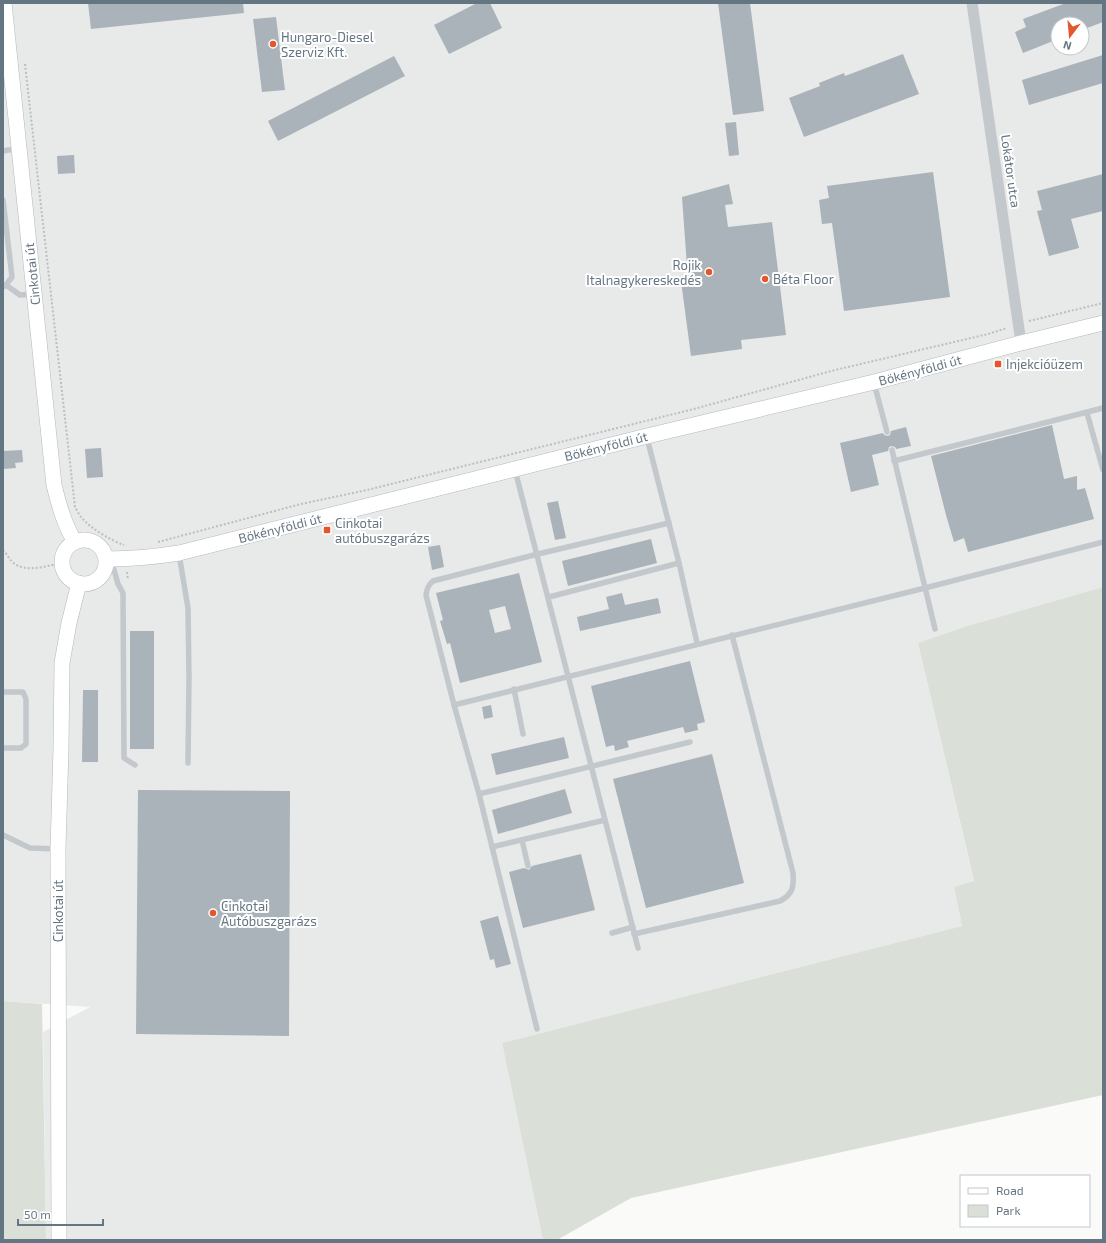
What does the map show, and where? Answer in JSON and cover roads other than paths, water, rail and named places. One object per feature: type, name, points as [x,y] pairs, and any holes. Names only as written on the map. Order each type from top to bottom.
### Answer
[{"type":"main road","name":"Cinkotai út","points":[[4,3],[9,84],[19,148],[54,485],[61,514],[75,542]]},
{"type":"main road","name":"Bökényföldi út","points":[[109,559],[149,558],[179,553],[647,436],[874,382],[1103,323]]},
{"type":"main road","points":[[86,540],[95,542],[103,549],[109,559],[105,570],[99,578],[90,583],[79,583],[73,580],[64,570],[62,563],[64,554],[68,547],[75,542],[86,540]]},
{"type":"main road","name":"Cinkotai út","points":[[58,1240],[58,849],[62,663],[69,623],[79,583]]},
{"type":"street","name":"Lokátor utca","points":[[972,3],[1021,343]]},
{"type":"lane","points":[[3,151],[19,148]]},
{"type":"lane","points":[[3,200],[12,277],[5,286],[20,295],[33,294]]},
{"type":"lane","points":[[874,382],[887,432]]},
{"type":"lane","points":[[894,461],[1103,408]]},
{"type":"lane","points":[[1087,413],[1103,470]]},
{"type":"lane","points":[[647,436],[679,563],[697,644]]},
{"type":"lane","points":[[892,450],[935,629]]},
{"type":"lane","points":[[515,469],[638,948]]},
{"type":"lane","points":[[537,1029],[479,794],[454,705],[426,595],[428,587],[433,581],[669,523]]},
{"type":"lane","points":[[454,705],[925,588],[1103,542]]},
{"type":"lane","points":[[179,553],[188,608],[188,763]]},
{"type":"lane","points":[[109,559],[123,593],[124,758],[135,765]]},
{"type":"lane","points":[[548,597],[679,563]]},
{"type":"lane","points":[[634,934],[780,901],[788,897],[792,890],[794,882],[793,873],[732,635]]},
{"type":"lane","points":[[514,689],[523,734]]},
{"type":"lane","points":[[3,692],[23,692],[26,699],[26,744],[21,748],[3,748]]},
{"type":"lane","points":[[479,794],[690,742]]},
{"type":"lane","points":[[492,847],[605,820]]},
{"type":"lane","points":[[3,835],[30,848],[58,849]]},
{"type":"lane","points":[[522,840],[528,866]]},
{"type":"lane","points":[[612,933],[632,927]]},
{"type":"place","name":"Hungaro-Diesel Szerviz Kft.","points":[[273,44]]},
{"type":"place","name":"Rojik Italnagykereskedés","points":[[709,272]]},
{"type":"place","name":"Béta Floor","points":[[765,279]]},
{"type":"place","name":"Injekcióüzem","points":[[998,364]]},
{"type":"place","name":"Cinkotai autóbuszgarázs","points":[[327,530]]},
{"type":"place","name":"Cinkotai Autóbuszgarázs","points":[[213,913]]}]
